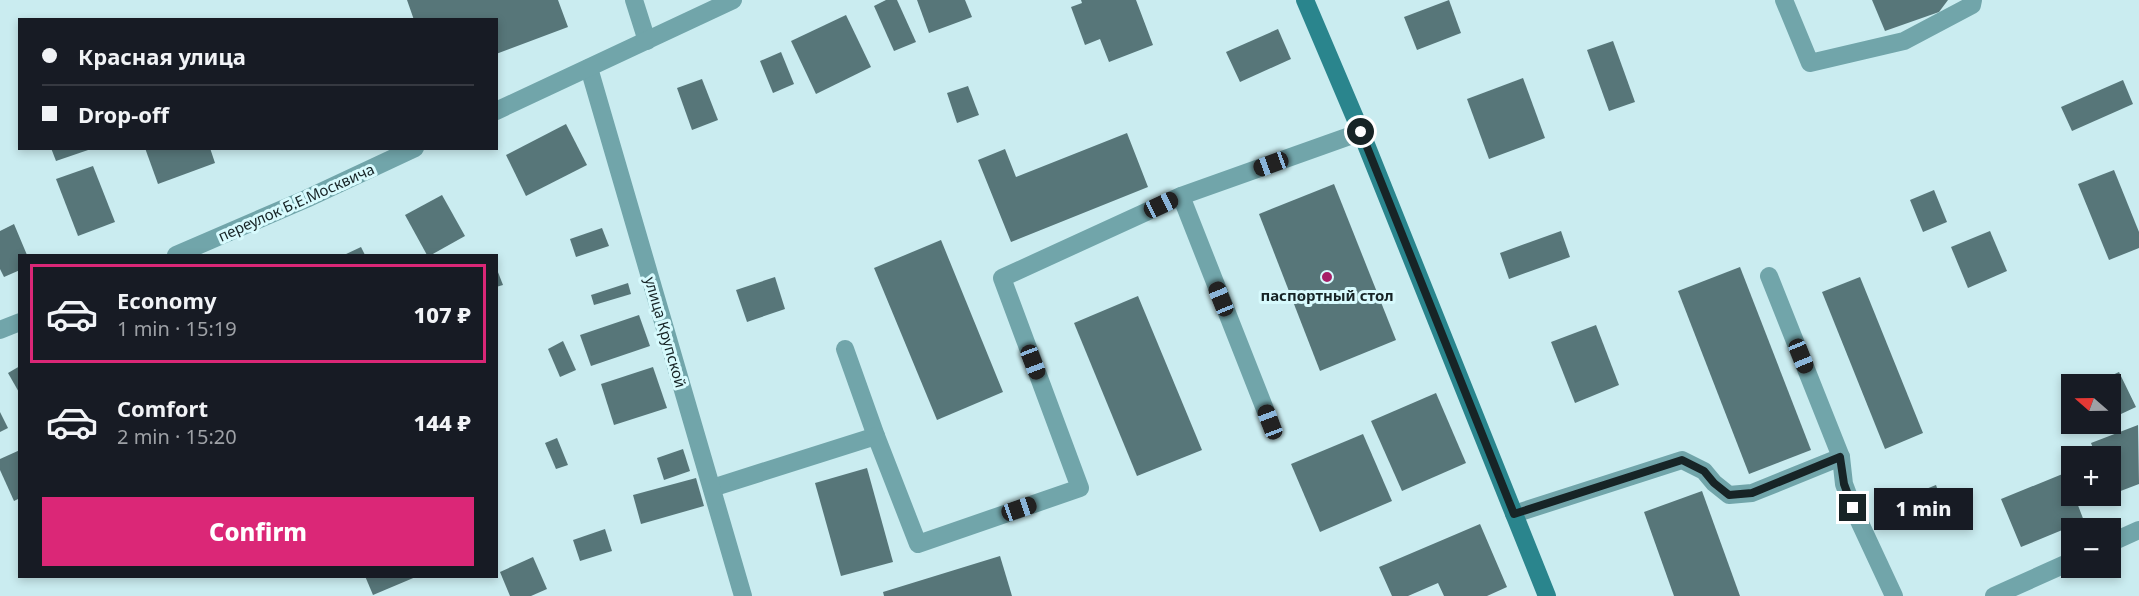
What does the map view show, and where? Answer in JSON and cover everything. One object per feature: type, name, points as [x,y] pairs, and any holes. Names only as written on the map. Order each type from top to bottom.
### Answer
[{"type":"street","points":[[634,0],[647,41]]},
{"type":"street","points":[[498,110],[733,0]]},
{"type":"street","points":[[1305,0],[1361,132],[1547,596]]},
{"type":"street","points":[[1784,0],[1810,63],[1904,41],[1972,5],[1972,0]]},
{"type":"street","name":"улица Крупской","points":[[589,68],[743,596]]},
{"type":"street","points":[[845,349],[918,544],[1080,488],[1002,278],[1181,196],[1361,132]]},
{"type":"street","name":"переулок Б.Е.Москвича","points":[[178,254],[306,199],[411,150]]},
{"type":"street","points":[[1181,196],[1270,422]]},
{"type":"street","points":[[1769,276],[1840,457],[1844,484],[1853,508],[1894,596]]},
{"type":"street","points":[[0,330],[18,323]]},
{"type":"street","points":[[712,488],[876,436]]},
{"type":"street","points":[[1514,514],[1682,460],[1704,471],[1729,495],[1752,493],[1840,457]]},
{"type":"street","points":[[2121,538],[2139,530]]},
{"type":"street","points":[[1995,596],[2061,566]]},
{"type":"building","points":[[407,0],[558,0],[568,27],[498,53],[498,18],[413,18]]},
{"type":"building","points":[[886,0],[897,0],[916,42],[894,51],[874,6]]},
{"type":"building","points":[[917,0],[965,0],[972,17],[929,33]]},
{"type":"building","points":[[1081,0],[1136,0],[1153,45],[1109,62],[1100,39],[1085,45],[1071,7],[1082,3]]},
{"type":"building","points":[[1449,0],[1461,33],[1417,50],[1404,17]]},
{"type":"building","points":[[1872,0],[1948,0],[1939,12],[1885,31]]},
{"type":"building","points":[[846,15],[871,67],[816,94],[791,41]]},
{"type":"building","points":[[1278,29],[1291,59],[1240,82],[1226,52]]},
{"type":"building","points":[[1613,41],[1635,102],[1609,111],[1587,50]]},
{"type":"building","points":[[781,52],[794,84],[773,93],[760,61]]},
{"type":"building","points":[[1523,78],[1545,138],[1489,159],[1467,99]]},
{"type":"building","points":[[702,79],[718,120],[692,130],[677,88]]},
{"type":"building","points":[[2123,80],[2133,104],[2072,131],[2061,107]]},
{"type":"building","points":[[968,86],[979,115],[957,123],[947,93]]},
{"type":"building","points":[[566,124],[587,165],[526,196],[506,155]]},
{"type":"building","points":[[1127,133],[1148,187],[1011,242],[978,160],[1005,149],[1016,177]]},
{"type":"building","points":[[52,150],[88,150],[56,161]]},
{"type":"building","points":[[146,150],[211,150],[215,163],[158,184]]},
{"type":"building","points":[[93,166],[115,222],[78,236],[56,179]]},
{"type":"building","points":[[2114,170],[2139,232],[2139,248],[2109,260],[2078,184]]},
{"type":"building","name":"паспортный стол","points":[[1334,184],[1396,340],[1320,371],[1259,214]]},
{"type":"building","points":[[1934,190],[1947,222],[1923,232],[1910,200]]},
{"type":"building","points":[[442,195],[465,236],[433,254],[426,254],[405,215]]},
{"type":"building","points":[[14,224],[27,254],[18,254],[18,271],[4,277],[0,269],[0,231]]},
{"type":"building","points":[[602,228],[609,246],[576,257],[570,239]]},
{"type":"building","points":[[1561,231],[1570,257],[1509,279],[1500,253]]},
{"type":"building","points":[[1990,231],[2007,271],[1968,288],[1951,247]]},
{"type":"building","points":[[941,240],[1003,392],[937,420],[874,268]]},
{"type":"building","points":[[361,247],[364,254],[346,254]]},
{"type":"building","points":[[1740,267],[1811,450],[1749,474],[1678,291]]},
{"type":"building","points":[[498,272],[503,285],[498,286]]},
{"type":"building","points":[[775,277],[785,309],[747,322],[736,290]]},
{"type":"building","points":[[1860,277],[1923,433],[1885,449],[1822,292]]},
{"type":"building","points":[[628,283],[631,294],[594,305],[591,295]]},
{"type":"building","points":[[1138,296],[1202,450],[1137,476],[1074,323]]},
{"type":"building","points":[[639,315],[650,346],[591,366],[580,335]]},
{"type":"building","points":[[1596,325],[1619,385],[1575,403],[1551,342]]},
{"type":"building","points":[[563,341],[576,370],[560,377],[548,349]]},
{"type":"building","points":[[18,367],[18,390],[8,373]]},
{"type":"building","points":[[653,367],[667,408],[614,425],[601,384]]},
{"type":"building","points":[[2121,376],[2136,407],[2121,414]]},
{"type":"building","points":[[1436,393],[1466,463],[1402,491],[1371,421]]},
{"type":"building","points":[[0,412],[8,428],[0,432]]},
{"type":"building","points":[[2138,425],[2139,484],[2121,491],[2121,446],[2092,446],[2091,443],[2114,434],[2121,434],[2121,432]]},
{"type":"building","points":[[1363,434],[1392,501],[1320,532],[1291,464]]},
{"type":"building","points":[[557,438],[568,465],[556,469],[545,443]]},
{"type":"building","points":[[683,449],[690,471],[664,480],[657,458]]},
{"type":"building","points":[[18,451],[18,499],[14,501],[0,470],[0,459]]},
{"type":"building","points":[[867,468],[893,562],[841,576],[815,483]]},
{"type":"building","points":[[2061,475],[2061,506],[2078,506],[2083,518],[2061,518],[2061,530],[2021,547],[2001,499]]},
{"type":"building","points":[[696,478],[704,506],[641,524],[633,495]]},
{"type":"building","points":[[1936,485],[1942,502],[1908,516],[1901,499]]},
{"type":"building","points":[[1702,491],[1740,596],[1674,596],[1644,512]]},
{"type":"building","points":[[1480,524],[1507,587],[1487,596],[1444,596],[1438,583],[1408,596],[1392,596],[1379,567]]},
{"type":"building","points":[[605,529],[612,551],[580,561],[573,540]]},
{"type":"building","points":[[1000,556],[1012,596],[884,596],[883,592]]},
{"type":"building","points":[[533,557],[547,589],[531,596],[510,596],[500,572]]},
{"type":"building","points":[[366,578],[413,578],[373,595]]},
{"type":"place","name":"паспортный стол","points":[[1327,277]]},
{"type":"route","points":[[1361,132],[1514,514],[1682,460],[1704,471],[1729,495],[1752,493],[1840,457],[1844,484],[1853,508]]}]
